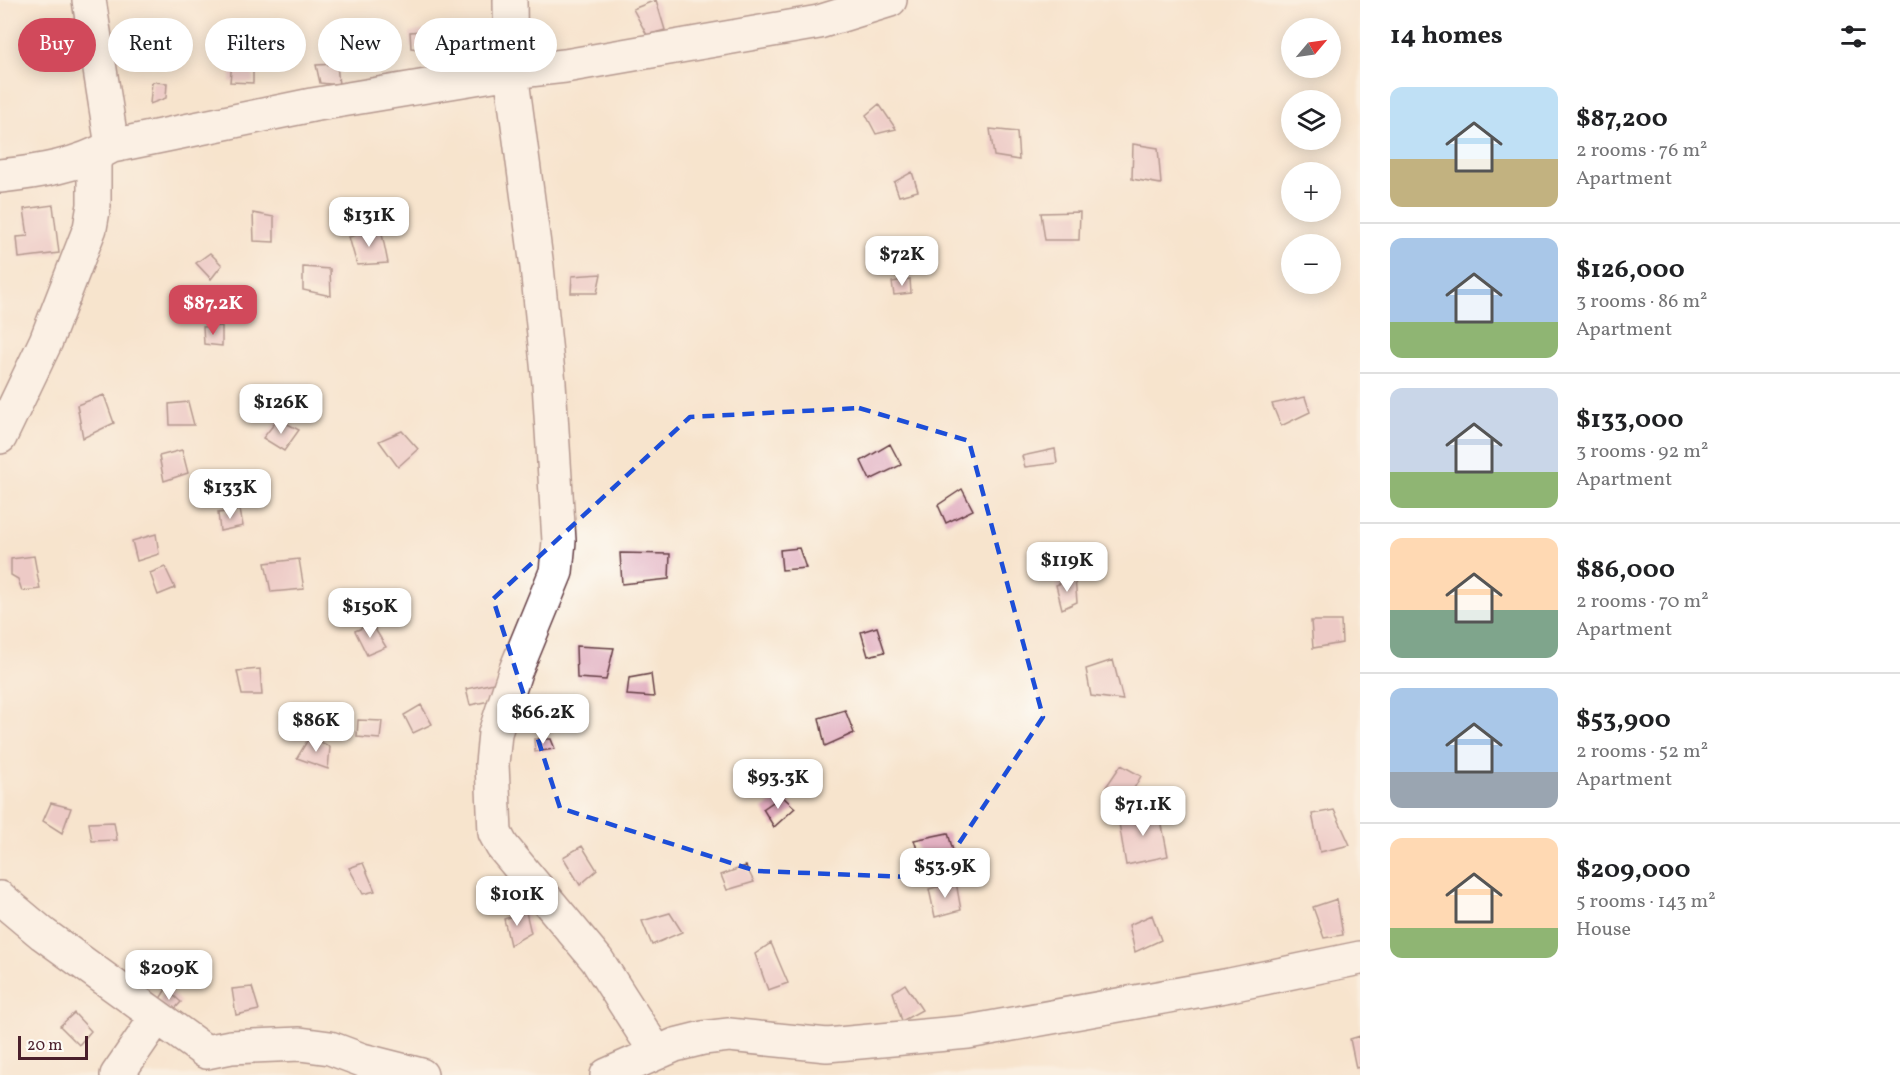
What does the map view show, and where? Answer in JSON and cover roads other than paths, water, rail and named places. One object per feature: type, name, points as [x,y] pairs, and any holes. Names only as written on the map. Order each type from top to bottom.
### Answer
[{"type":"street","points":[[0,437],[46,342],[90,228],[103,152],[89,0]]},
{"type":"street","points":[[510,0],[510,18]]},
{"type":"street","points":[[557,66],[819,22],[890,0]]},
{"type":"street","points":[[0,176],[36,172],[103,152],[312,105],[511,72],[537,267],[549,383],[559,541],[556,572],[515,672],[495,733],[492,764],[495,832],[502,846],[597,960],[656,1053]]},
{"type":"street","points":[[0,897],[43,934],[157,1017],[216,1064],[231,1047],[300,1044],[330,1048],[362,1060],[421,1075]]},
{"type":"street","points":[[608,1075],[656,1053],[703,1038],[729,1035],[827,1045],[968,1032],[1230,985],[1360,958]]},
{"type":"street","points":[[117,1075],[157,1017]]}]
